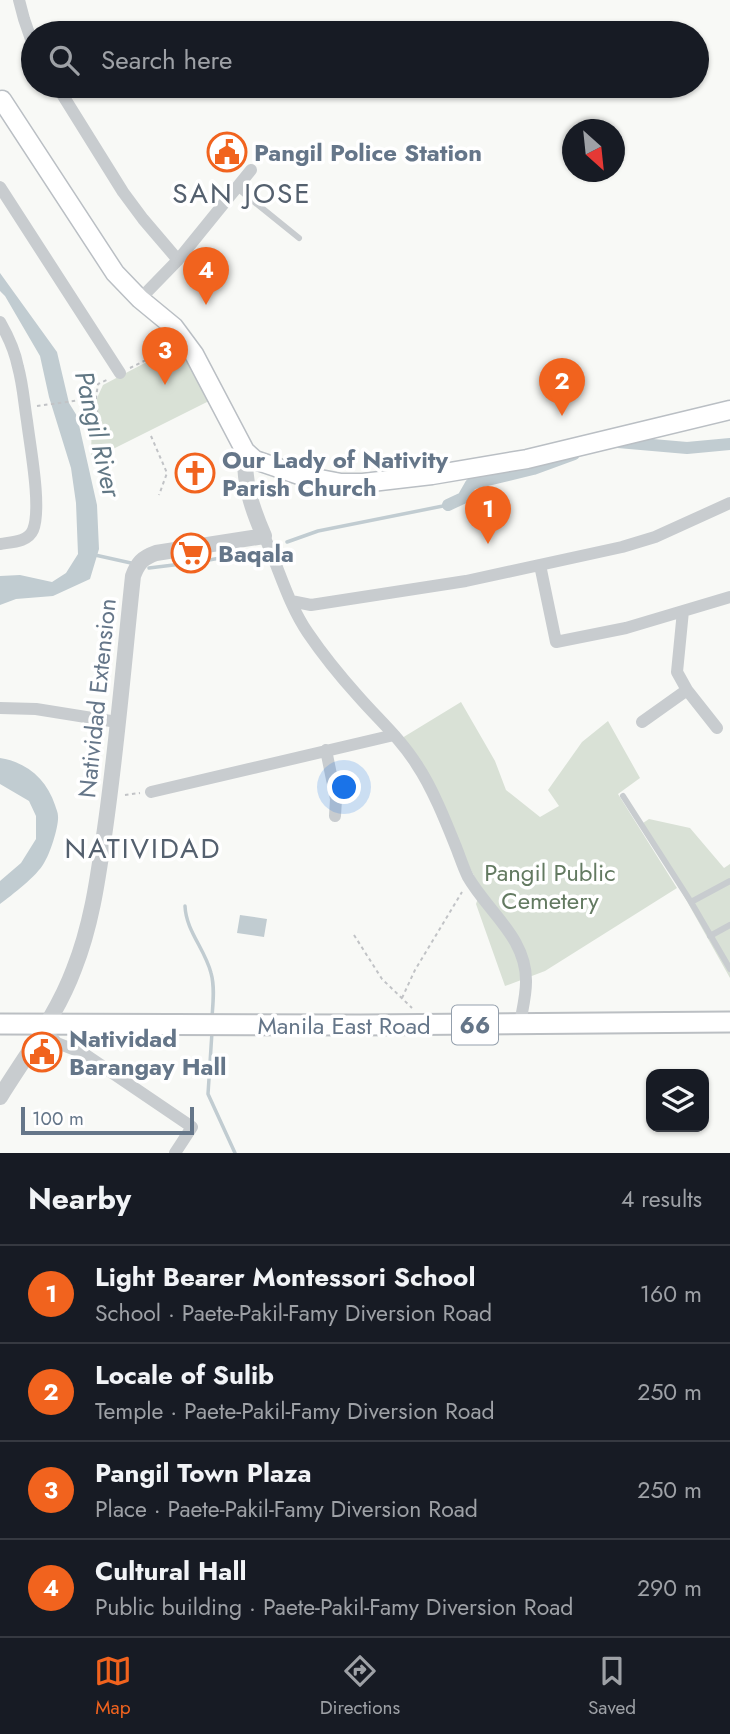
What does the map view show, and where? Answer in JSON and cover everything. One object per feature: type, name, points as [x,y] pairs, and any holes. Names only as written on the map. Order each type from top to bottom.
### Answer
[{"type":"main road","points":[[1,99],[115,273],[184,339],[245,451],[255,460],[299,475],[341,483],[363,483],[527,459],[730,410]]},
{"type":"main road","name":"Manila East Road","points":[[0,1024],[730,1022]]},
{"type":"street","points":[[19,0],[25,21]]},
{"type":"street","points":[[64,98],[123,192],[178,260]]},
{"type":"street","points":[[140,299],[178,260],[251,170]]},
{"type":"street","points":[[0,187],[120,373]]},
{"type":"street","points":[[0,322],[14,351],[22,383],[36,516],[33,530],[28,537],[0,544]]},
{"type":"street","points":[[245,451],[248,492],[291,601],[308,633],[417,764],[471,882],[514,938],[524,959],[526,982],[520,1024]]},
{"type":"street","points":[[291,601],[311,605],[466,581],[622,547],[655,537],[730,503]]},
{"type":"street","name":"Natividad Extension","points":[[0,1097],[48,1024],[73,972],[85,939],[96,894],[110,796],[133,576],[138,564],[144,557],[156,554],[264,536]]},
{"type":"street","points":[[540,565],[556,642],[626,628],[730,597]]},
{"type":"street","points":[[683,611],[677,672],[687,690],[717,728]]},
{"type":"street","points":[[642,722],[687,690]]},
{"type":"street","points":[[0,708],[36,709],[117,722]]},
{"type":"street","points":[[151,792],[394,734]]},
{"type":"street","points":[[326,750],[336,799],[335,816]]},
{"type":"street","points":[[48,1024],[48,1034],[57,1043],[83,1053],[191,1127],[175,1153]]},
{"type":"lane","points":[[237,188],[299,238]]},
{"type":"lane","points":[[623,796],[730,968]]},
{"type":"lane","points":[[691,902],[730,881]]},
{"type":"lane","points":[[710,936],[730,925]]},
{"type":"path","points":[[99,434],[96,398],[98,384],[184,339]]},
{"type":"path","points":[[44,405],[96,398]]},
{"type":"path","points":[[151,436],[167,473],[159,495]]},
{"type":"path","points":[[110,796],[151,792]]},
{"type":"path","points":[[354,935],[382,979],[402,998],[415,970],[460,894],[471,882]]},
{"type":"green space","points":[[179,345],[211,400],[91,460],[92,409],[103,385]]},
{"type":"green space","name":"Pangil Public Cemetery","points":[[461,702],[495,761],[506,790],[540,817],[559,806],[548,790],[582,742],[608,721],[640,778],[618,794],[677,888],[545,971],[505,986],[476,904],[481,889],[402,738]]},
{"type":"green space","points":[[649,819],[690,828],[724,868],[730,864],[730,978],[643,823]]},
{"type":"shaded area","points":[[0,273],[57,352],[69,403],[77,416],[97,505],[99,549],[90,579],[53,596],[16,599],[0,605],[0,576],[20,575],[52,582],[66,573],[78,554],[76,503],[71,468],[49,397],[40,356],[0,291]]},
{"type":"shaded area","points":[[0,758],[27,768],[41,780],[51,796],[58,816],[54,840],[41,868],[0,904],[0,881],[21,863],[36,839],[36,816],[29,801],[0,784]]},
{"type":"shaded area","points":[[240,915],[267,919],[264,937],[237,933]]},
{"type":"waterway","points":[[618,442],[687,448],[730,444]]},
{"type":"waterway","points":[[448,505],[463,498],[471,484],[533,469],[574,454]]},
{"type":"waterway","points":[[287,542],[318,531],[448,505]]},
{"type":"waterway","points":[[149,568],[259,551]]},
{"type":"waterway","points":[[95,555],[131,563]]},
{"type":"waterway","points":[[185,906],[192,932],[211,973],[212,1017]]},
{"type":"waterway","points":[[212,1032],[208,1094],[235,1153]]},
{"type":"place","name":"Pangil Police Station","points":[[227,152]]},
{"type":"place","name":"Cultural Hall","points":[[206,305]]},
{"type":"place","name":"Pangil Town Plaza","points":[[165,385]]},
{"type":"place","name":"Locale of Sulib","points":[[562,416]]},
{"type":"place","name":"Our Lady of Nativity Parish Church","points":[[195,473]]},
{"type":"place","name":"Light Bearer Montessori School","points":[[488,544]]},
{"type":"place","name":"Baqala","points":[[191,553]]},
{"type":"place","name":"Natividad Barangay Hall","points":[[42,1052]]},
{"type":"district","name":"SAN JOSE","points":[[242,193]]},
{"type":"district","name":"NATIVIDAD","points":[[143,848]]},
{"type":"water label","name":"Pangil River","points":[[98,434]]}]
